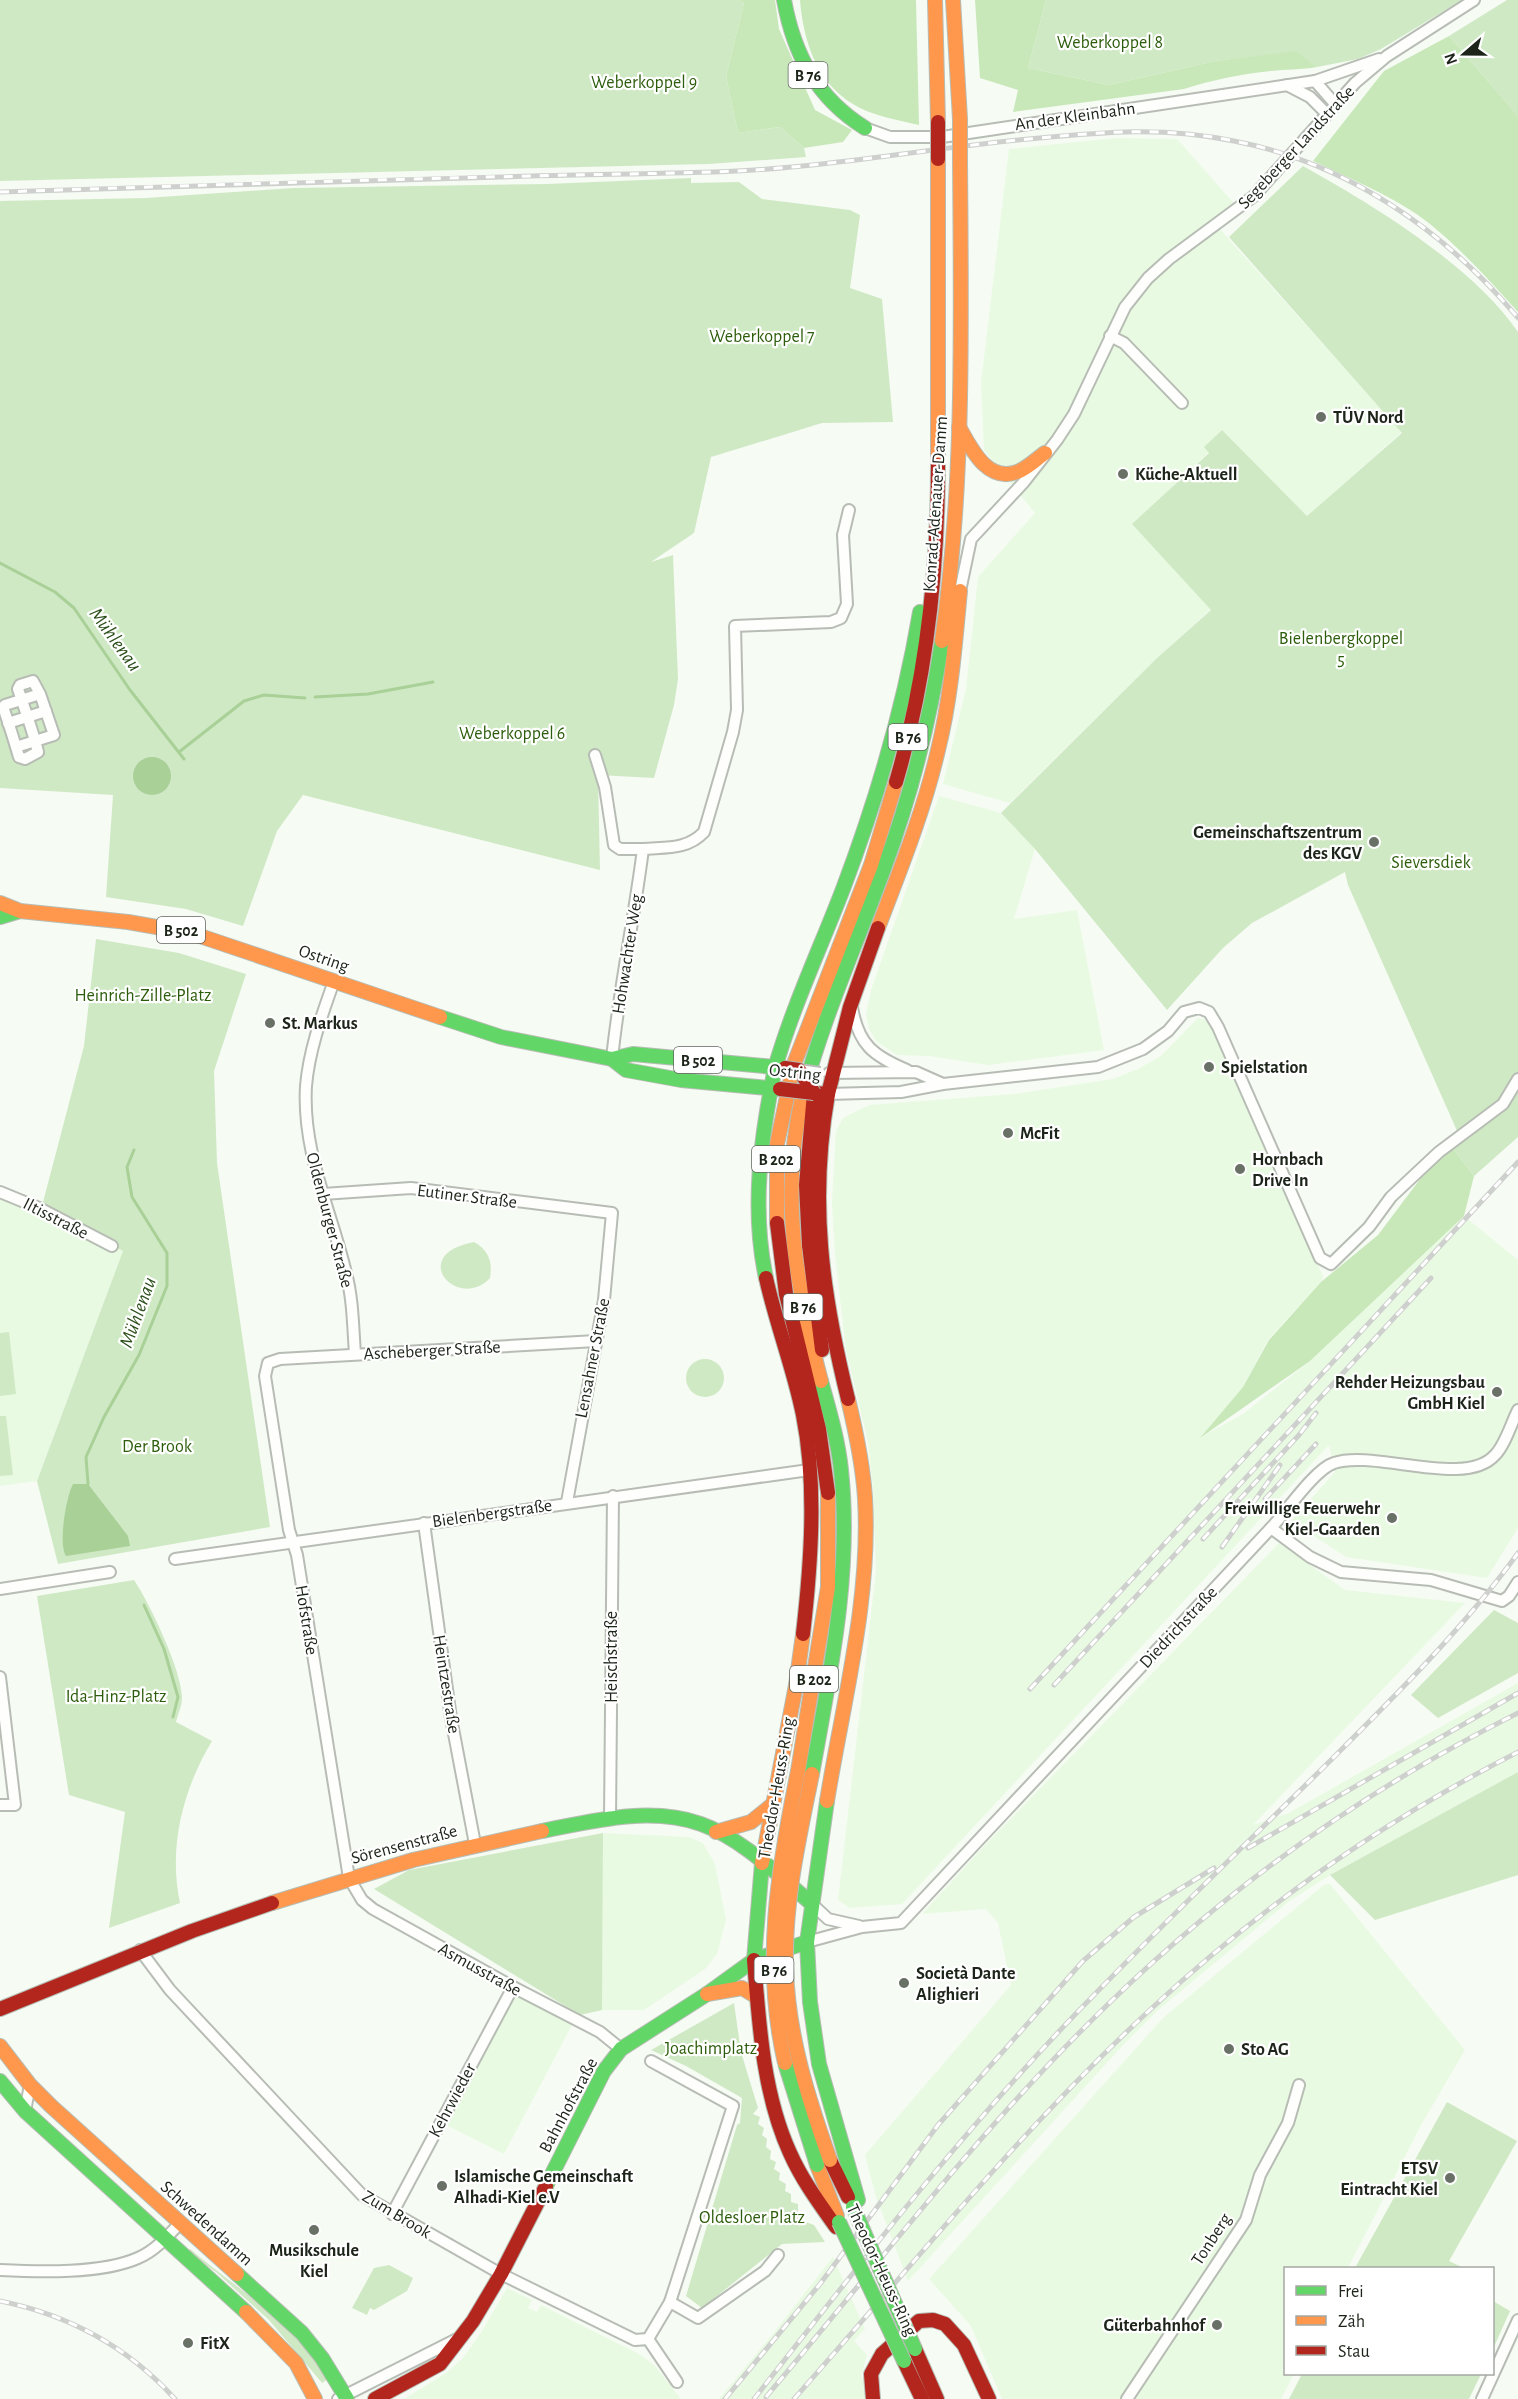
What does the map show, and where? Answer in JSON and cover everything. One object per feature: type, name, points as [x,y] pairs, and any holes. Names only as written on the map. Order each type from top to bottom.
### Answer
[{"type":"main road","name":"B 76","points":[[784,0],[790,36],[806,71],[835,108],[865,128]]},
{"type":"main road","name":"Konrad-Adenauer-Damm","points":[[822,988],[871,865],[906,748],[928,642],[938,474],[938,122],[935,0]]},
{"type":"main road","name":"Konrad-Adenauer-Damm","points":[[836,994],[882,872],[920,753],[937,670],[956,514],[959,426],[960,119],[953,0]]},
{"type":"main road","points":[[959,426],[974,455],[995,472],[1014,473],[1045,453]]},
{"type":"main road","name":"B 76","points":[[775,1089],[786,1069],[785,1033],[859,841],[908,677],[925,576],[928,510],[938,474]]},
{"type":"main road","name":"B 76","points":[[956,514],[960,591]]},
{"type":"main road","name":"Konrad-Adenauer-Damm","points":[[826,1073],[838,1045],[914,828],[938,753],[954,653],[960,591]]},
{"type":"main road","name":"Ostring","points":[[0,903],[20,911],[173,929],[206,937],[501,1037],[612,1059],[633,1054],[786,1069]]},
{"type":"main road","name":"Ostring","points":[[0,917],[20,911]]},
{"type":"main road","name":"Theodor-Heuss-Ring","points":[[805,1772],[828,1587],[829,1497],[819,1429],[786,1294],[778,1248],[775,1180],[777,1144],[785,1098],[794,1064],[822,988]]},
{"type":"main road","name":"Theodor-Heuss-Ring","points":[[836,994],[800,1099],[791,1160],[792,1243],[799,1289],[835,1430],[841,1471],[844,1555],[839,1617],[776,1898],[773,1948],[775,1999],[791,2089],[824,2162],[838,2225],[922,2399]]},
{"type":"main road","name":"Ostring","points":[[612,1059],[626,1070],[681,1080],[821,1094]]},
{"type":"main road","points":[[786,1069],[821,1094]]},
{"type":"main road","points":[[816,1227],[821,1094],[826,1073]]},
{"type":"main road","points":[[775,1089],[759,1186],[764,1267],[806,1428],[829,1497]]},
{"type":"main road","points":[[807,1942],[821,1828],[855,1635],[866,1502],[854,1425],[826,1299],[816,1227],[806,1185],[814,1110],[821,1094]]},
{"type":"main road","name":"B 76","points":[[806,1185],[809,1245],[822,1349],[818,1370]]},
{"type":"main road","name":"Theodor-Heuss-Ring","points":[[754,1960],[762,1863],[792,1708],[803,1628],[809,1470],[806,1428]]},
{"type":"main road","points":[[716,1832],[751,1822],[772,1805]]},
{"type":"main road","name":"Sörensenstraße","points":[[0,2009],[205,1925],[349,1878],[475,1844],[610,1818],[647,1816],[683,1819],[716,1832],[762,1863],[812,1904]]},
{"type":"main road","name":"B 76","points":[[807,1942],[810,2002],[819,2064],[855,2204]]},
{"type":"main road","name":"Bahnhofstraße","points":[[375,2399],[440,2364],[461,2337],[501,2274],[604,2072],[621,2049],[707,1994],[754,1960],[807,1942]]},
{"type":"main road","name":"B 76","points":[[754,1960],[757,1997],[771,2087],[785,2141],[799,2173],[838,2225]]},
{"type":"main road","name":"B 76","points":[[707,1994],[742,1988],[757,1997]]},
{"type":"main road","name":"Schwedendamm","points":[[0,2046],[30,2085],[302,2333],[322,2358],[343,2398]]},
{"type":"main road","points":[[0,2081],[25,2111],[164,2240],[268,2331],[316,2397]]},
{"type":"main road","name":"Theodor-Heuss-Ring","points":[[824,2162],[855,2204],[862,2226],[937,2399]]},
{"type":"main road","points":[[873,2399],[870,2381],[879,2358],[919,2321],[926,2319],[947,2324],[958,2334],[988,2399]]},
{"type":"street","name":"Segeberger Landstraße","points":[[960,591],[971,539],[1024,482],[1074,414],[1125,307],[1148,278],[1169,259],[1254,196],[1335,105],[1387,56],[1474,0]]},
{"type":"street","name":"An der Kleinbahn","points":[[865,128],[890,137],[942,137],[1315,81],[1387,56]]},
{"type":"street","points":[[1315,81],[1335,105]]},
{"type":"street","points":[[1287,85],[1310,97],[1327,114]]},
{"type":"street","points":[[1110,336],[1124,343],[1182,403]]},
{"type":"street","points":[[596,755],[605,787],[614,845],[620,849],[643,849],[684,846],[694,842],[704,832],[733,732],[737,710],[735,626],[831,622],[841,618],[847,604],[843,535],[849,510]]},
{"type":"street","points":[[15,744],[34,738],[52,729],[40,694],[22,700],[3,707],[15,744],[21,759],[37,755],[34,738],[22,700]]},
{"type":"street","points":[[8,723],[45,711]]},
{"type":"street","name":"Hohwachter Weg","points":[[612,1059],[618,994],[631,937],[643,849]]},
{"type":"street","name":"Oldenburger Straße","points":[[334,981],[313,1045],[306,1085],[311,1157],[346,1273],[356,1354]]},
{"type":"street","name":"Ostring","points":[[851,1003],[861,1039],[883,1060],[943,1084]]},
{"type":"street","name":"Ostring","points":[[821,1094],[901,1092],[943,1084],[1098,1067],[1143,1050],[1168,1031],[1184,1012],[1199,1008],[1209,1012],[1218,1028],[1320,1258],[1331,1264],[1338,1260],[1369,1227],[1391,1197],[1439,1152],[1503,1104],[1518,1079]]},
{"type":"street","name":"Ostring","points":[[786,1069],[826,1073],[913,1072]]},
{"type":"street","name":"Eutiner Straße","points":[[322,1194],[411,1188],[612,1213]]},
{"type":"street","name":"Iltisstraße","points":[[4,1193],[112,1246]]},
{"type":"street","name":"Lensahner Straße","points":[[567,1502],[604,1300],[612,1213]]},
{"type":"street","name":"Ascheberger Straße","points":[[268,1363],[280,1359],[596,1341]]},
{"type":"street","name":"Hofstraße","points":[[268,1363],[265,1376],[268,1411],[293,1544],[349,1878]]},
{"type":"street","name":"Diedrichstraße","points":[[807,1942],[862,1927],[901,1923],[1271,1528],[1324,1468],[1346,1460],[1461,1469],[1482,1464],[1496,1455],[1518,1410]]},
{"type":"street","name":"Bielenbergstraße","points":[[175,1559],[293,1544],[567,1502],[809,1470]]},
{"type":"street","name":"Heischstraße","points":[[610,1818],[613,1496]]},
{"type":"street","name":"Heintzestraße","points":[[424,1523],[452,1718],[475,1844]]},
{"type":"street","points":[[1271,1528],[1310,1557],[1341,1572],[1431,1580],[1502,1601],[1509,1596],[1518,1582]]},
{"type":"street","points":[[0,1589],[110,1572]]},
{"type":"street","points":[[0,1677],[15,1805],[0,1805]]},
{"type":"street","name":"Asmusstraße","points":[[349,1878],[362,1900],[373,1909],[513,1987],[600,2032],[621,2049]]},
{"type":"street","name":"Diedrichstraße","points":[[812,1904],[828,1919],[862,1927]]},
{"type":"street","name":"Zum Brook","points":[[140,1950],[170,1990],[352,2186],[392,2214],[501,2274],[635,2340],[648,2339]]},
{"type":"street","name":"Kehrwieder","points":[[392,2214],[513,1987]]},
{"type":"street","points":[[651,2061],[733,2106],[670,2302],[648,2339],[677,2382]]},
{"type":"street","points":[[25,2111],[30,2085]]},
{"type":"street","name":"Tonberg","points":[[1127,2399],[1246,2220],[1260,2175],[1288,2123],[1299,2085]]},
{"type":"street","points":[[0,2270],[52,2272],[124,2264],[139,2258],[164,2240],[180,2223]]},
{"type":"street","points":[[670,2302],[698,2318],[765,2271],[778,2255]]},
{"type":"street","points":[[1494,2373],[1518,2320]]},
{"type":"street","points":[[343,2398],[461,2337]]},
{"type":"street","points":[[1482,2399],[1493,2375]]},
{"type":"shaded area","points":[[738,0],[775,0],[779,29],[815,110],[852,130],[843,142],[804,148],[780,127],[738,133],[726,76],[744,3]]},
{"type":"shaded area","points":[[800,0],[916,0],[919,125],[868,112],[840,95],[821,72],[808,44]]},
{"type":"shaded area","points":[[975,0],[1046,0],[1028,68],[1109,85],[1215,61],[1296,51],[1317,67],[1249,74],[1184,89],[1013,112],[1018,90],[980,78]]},
{"type":"shaded area","points":[[1449,36],[1518,116],[1518,312],[1465,255],[1417,214],[1388,197],[1313,161],[1384,71]]},
{"type":"shaded area","points":[[1116,138],[1177,139],[1239,209],[1217,226],[1402,432],[1307,516],[1222,430],[1209,452],[1133,524],[1211,609],[1157,658],[1010,803],[943,784],[966,689],[978,577],[1035,513],[984,450],[981,383],[1009,149]]},
{"type":"shaded area","points":[[152,757],[165,763],[171,776],[165,789],[152,795],[139,789],[133,776],[139,763]]},
{"type":"shaded area","points":[[939,796],[1001,813],[1035,849],[1014,919],[1077,910],[1104,1050],[988,1065],[929,1056],[897,1055],[877,1042],[869,1029],[866,1014],[871,990]]},
{"type":"shaded area","points":[[1198,1018],[1206,1020],[1212,1029],[1323,1276],[1321,1282],[1268,1340],[1243,1387],[1201,1437],[1243,1414],[1310,1361],[1464,1216],[1518,1260],[1518,1528],[1487,1578],[1346,1557],[1291,1521],[1335,1472],[1329,1445],[902,1904],[850,1908],[838,1900],[876,1571],[873,1488],[868,1442],[846,1350],[835,1255],[832,1203],[836,1131],[843,1118],[869,1105],[1014,1094],[1113,1079],[1161,1056]]},
{"type":"shaded area","points":[[1448,1142],[1474,1176],[1464,1216],[1310,1361],[1200,1438],[1243,1387],[1269,1340],[1321,1282],[1378,1235]]},
{"type":"shaded area","points":[[0,1194],[42,1206],[123,1251],[37,1481],[0,1486]]},
{"type":"shaded area","points":[[73,1484],[88,1484],[128,1536],[130,1546],[66,1556],[63,1542],[64,1520]]},
{"type":"shaded area","points":[[1279,1543],[1345,1590],[1465,1603],[1253,1825],[1287,1814],[1518,1683],[1518,1772],[1330,1875],[1288,1902],[1157,2011],[1124,2044],[908,2281],[876,2197],[865,2155],[1011,1985],[998,1923],[986,1909],[922,1914],[986,1844]]},
{"type":"shaded area","points":[[603,1833],[689,1837],[703,1843],[715,1864],[726,1920],[717,1954],[705,1969],[644,2010],[602,2010]]},
{"type":"shaded area","points":[[1325,1884],[1330,1884],[1465,2050],[1421,2125],[1349,2267],[1284,2267],[1284,2375],[1293,2375],[1281,2399],[1002,2399],[971,2326],[929,2279],[1163,2018]]},
{"type":"shaded area","points":[[513,1993],[572,2025],[504,2154],[444,2124]]},
{"type":"shaded area","points":[[833,2257],[865,2329],[854,2341],[867,2355],[861,2376],[873,2399],[719,2399],[768,2340]]},
{"type":"shaded area","points":[[507,2288],[532,2300],[528,2308],[537,2312],[541,2305],[639,2354],[655,2366],[681,2399],[404,2399],[446,2373],[462,2359],[482,2331]]},
{"type":"green space","name":"Weberkoppel 9","points":[[0,0],[738,0],[744,3],[726,76],[738,133],[780,127],[804,148],[806,157],[709,164],[0,181]]},
{"type":"green space","name":"Weberkoppel 8","points":[[1046,0],[1462,0],[1381,49],[1358,59],[1317,67],[1296,52],[1215,61],[1109,85],[1028,68]]},
{"type":"green space","points":[[1507,0],[1518,0],[1518,116],[1449,36]]},
{"type":"green space","name":"Bielenbergkoppel 5","points":[[1303,166],[1420,238],[1475,283],[1518,332],[1518,1137],[1474,1176],[1448,1142],[1458,1133],[1348,885],[1345,872],[1252,923],[1223,948],[1167,1010],[1035,849],[1001,813],[1157,658],[1211,610],[1132,524],[1209,453],[1204,447],[1222,430],[1307,516],[1402,433],[1229,237]]},
{"type":"green space","points":[[691,178],[691,183],[739,182],[762,199],[850,210],[860,215],[850,288],[882,299],[893,422],[822,423],[711,457],[694,533],[651,562],[673,555],[678,679],[674,705],[654,778],[598,775],[600,870],[303,795],[277,831],[243,926],[186,909],[106,897],[113,795],[0,788],[0,201],[146,198],[293,188],[547,184]]},
{"type":"green space","name":"Der Brook","points":[[96,939],[179,953],[246,974],[214,1071],[217,1163],[270,1527],[58,1564],[37,1481],[123,1251],[42,1206],[84,1046]]},
{"type":"green space","points":[[474,1242],[483,1249],[488,1257],[491,1266],[490,1278],[477,1287],[464,1289],[453,1285],[445,1278],[441,1268],[443,1258],[454,1249]]},
{"type":"green space","points":[[9,1332],[16,1394],[0,1396],[0,1333]]},
{"type":"green space","points":[[705,1359],[712,1360],[718,1365],[723,1371],[723,1385],[718,1391],[712,1396],[705,1397],[698,1396],[692,1391],[687,1385],[686,1378],[687,1371],[692,1365],[698,1360]]},
{"type":"green space","points":[[0,1416],[6,1416],[13,1475],[0,1476]]},
{"type":"green space","name":"Ida-Hinz-Platz","points":[[134,1580],[156,1621],[177,1672],[182,1698],[176,1722],[212,1741],[193,1779],[181,1819],[176,1861],[180,1903],[109,1928],[125,1812],[69,1795],[37,1596]]},
{"type":"green space","points":[[1494,1610],[1518,1623],[1518,1673],[1438,1718],[1411,1695]]},
{"type":"green space","points":[[1518,1772],[1518,1875],[1375,1920],[1330,1875]]},
{"type":"green space","points":[[603,1833],[602,2010],[580,2015],[374,1889],[409,1870]]},
{"type":"green space","name":"Oldesloer Platz","points":[[734,2003],[741,2052],[758,2108],[753,2114],[760,2117],[758,2124],[764,2128],[762,2135],[767,2139],[766,2147],[771,2151],[770,2159],[776,2162],[774,2169],[780,2173],[779,2180],[786,2184],[785,2191],[791,2194],[791,2202],[798,2204],[798,2212],[804,2214],[803,2221],[814,2225],[825,2242],[782,2244],[702,2308],[686,2296],[737,2125],[740,2123],[742,2098],[686,2066],[651,2050]]},
{"type":"green space","name":"ETSV Eintracht Kiel","points":[[1447,2102],[1517,2141],[1449,2261],[1462,2267],[1356,2267]]},
{"type":"green space","points":[[190,2249],[283,2324],[315,2359],[328,2379],[322,2383],[269,2320],[216,2272],[187,2252]]},
{"type":"green space","points":[[389,2265],[413,2278],[407,2291],[374,2310],[370,2308],[367,2315],[352,2308],[374,2268]]},
{"type":"green space","points":[[1494,2302],[1510,2311],[1494,2347]]},
{"type":"green space","points":[[1301,2375],[1481,2375],[1469,2399],[1289,2399]]},
{"type":"waterway","name":"Mühlenau","points":[[0,563],[55,592],[74,608],[130,690],[184,759]]},
{"type":"waterway","name":"Mühlenau","points":[[315,697],[368,694],[433,682]]},
{"type":"waterway","points":[[179,752],[244,701],[264,695],[305,698]]},
{"type":"waterway","name":"Mühlenau","points":[[88,1484],[86,1457],[104,1417],[139,1355],[167,1286],[167,1253],[132,1197],[127,1167],[134,1150]]},
{"type":"waterway","points":[[144,1605],[164,1649],[178,1697],[173,1717]]},
{"type":"railway","points":[[0,192],[737,171],[774,169],[1082,134],[1182,133],[1234,141],[1276,151],[1355,184],[1391,205],[1459,257],[1490,286],[1518,318]]},
{"type":"railway","points":[[1030,1689],[1518,1162]]},
{"type":"railway","points":[[1054,1685],[1431,1278]]},
{"type":"railway","points":[[1203,1539],[1299,1435],[1316,1413]]},
{"type":"railway","points":[[1265,1499],[1316,1444]]},
{"type":"railway","points":[[1222,1547],[1280,1465]]},
{"type":"railway","points":[[754,2399],[918,2192],[1004,2091],[1123,1965],[1404,1686],[1452,1635],[1518,1553]]},
{"type":"railway","points":[[1248,1848],[1518,1693]]},
{"type":"railway","points":[[766,2397],[1002,2115],[1134,1979],[1236,1892],[1289,1852],[1401,1778],[1518,1713]]},
{"type":"railway","points":[[794,2399],[1013,2149],[1104,2054],[1152,2008],[1237,1935],[1326,1867],[1420,1806],[1518,1752]]},
{"type":"railway","points":[[725,2399],[820,2284],[938,2125],[1083,1961],[1134,1917],[1214,1868]]},
{"type":"railway","points":[[0,2301],[50,2315],[95,2335],[137,2363],[175,2399]]},
{"type":"traffic: fast","points":[[784,0],[794,39],[810,73],[834,103],[865,128]]},
{"type":"traffic: fast","points":[[775,1068],[798,1000],[834,911],[878,787],[898,718],[920,612]]},
{"type":"traffic: fast","points":[[803,1094],[830,1010],[883,871],[911,786],[932,700],[942,641]]},
{"type":"traffic: fast","points":[[0,917],[20,911]]},
{"type":"traffic: fast","points":[[440,1017],[501,1037],[612,1059],[633,1054],[785,1068]]},
{"type":"traffic: fast","points":[[612,1059],[626,1070],[681,1080],[779,1089]]},
{"type":"traffic: fast","points":[[766,1278],[759,1226],[760,1173],[762,1146],[775,1068]]},
{"type":"traffic: fast","points":[[812,1774],[832,1661],[844,1546],[840,1459],[821,1381]]},
{"type":"traffic: fast","points":[[546,2186],[604,2071],[621,2049],[707,1994],[754,1960],[807,1942],[827,1801]]},
{"type":"traffic: fast","points":[[542,1831],[581,1823],[642,1816],[662,1816],[701,1824],[746,1848],[812,1904]]},
{"type":"traffic: fast","points":[[754,1960],[762,1863]]},
{"type":"traffic: fast","points":[[807,1942],[810,2002],[819,2064],[858,2200]]},
{"type":"traffic: fast","points":[[785,2063],[817,2165]]},
{"type":"traffic: fast","points":[[0,2081],[25,2111],[246,2312]]},
{"type":"traffic: fast","points":[[853,2207],[915,2349]]},
{"type":"traffic: fast","points":[[839,2222],[904,2361]]},
{"type":"traffic: fast","points":[[237,2274],[302,2333],[322,2358],[347,2399]]},
{"type":"traffic: slow","points":[[935,0],[938,122]]},
{"type":"traffic: slow","points":[[953,0],[960,119]]},
{"type":"traffic: slow","points":[[960,119],[960,157]]},
{"type":"traffic: slow","points":[[942,641],[955,521],[958,460],[961,339],[960,157]]},
{"type":"traffic: slow","points":[[938,159],[938,465]]},
{"type":"traffic: slow","points":[[959,427],[981,462],[997,473],[1017,472],[1045,453]]},
{"type":"traffic: slow","points":[[878,928],[919,818],[938,750],[949,691],[960,591]]},
{"type":"traffic: slow","points":[[777,1223],[777,1144],[794,1064],[871,865],[896,782]]},
{"type":"traffic: slow","points":[[0,903],[20,911],[128,922],[191,933],[440,1017]]},
{"type":"traffic: slow","points":[[803,1094],[792,1167],[794,1239],[804,1310],[821,1381]]},
{"type":"traffic: slow","points":[[827,1801],[860,1613],[866,1536],[864,1486],[859,1448],[848,1399]]},
{"type":"traffic: slow","points":[[798,1771],[828,1587],[828,1493]]},
{"type":"traffic: slow","points":[[762,1863],[796,1685],[803,1634]]},
{"type":"traffic: slow","points":[[785,2063],[778,2026],[775,1990],[775,1917],[784,1844],[798,1771]]},
{"type":"traffic: slow","points":[[812,1774],[790,1895],[786,1969],[791,2018],[800,2066],[830,2160]]},
{"type":"traffic: slow","points":[[716,1832],[751,1822],[772,1805]]},
{"type":"traffic: slow","points":[[272,1903],[413,1860],[542,1831]]},
{"type":"traffic: slow","points":[[707,1994],[742,1988],[757,1997]]},
{"type":"traffic: slow","points":[[0,2046],[30,2085],[51,2106],[237,2274]]},
{"type":"traffic: slow","points":[[817,2165],[837,2216]]},
{"type":"traffic: slow","points":[[246,2312],[296,2363],[315,2399]]},
{"type":"traffic: jam","points":[[938,122],[938,159]]},
{"type":"traffic: jam","points":[[896,782],[915,704],[928,625],[936,545],[938,465]]},
{"type":"traffic: jam","points":[[809,1245],[806,1185],[814,1093],[828,1094],[850,1007],[878,928]]},
{"type":"traffic: jam","points":[[785,1068],[799,1070],[814,1093]]},
{"type":"traffic: jam","points":[[780,1089],[814,1093]]},
{"type":"traffic: jam","points":[[828,1094],[819,1172],[821,1248],[831,1322],[848,1399]]},
{"type":"traffic: jam","points":[[777,1223],[786,1294],[819,1429],[828,1493]]},
{"type":"traffic: jam","points":[[809,1245],[822,1350]]},
{"type":"traffic: jam","points":[[766,1278],[803,1415],[810,1469],[811,1524],[803,1634]]},
{"type":"traffic: jam","points":[[0,2009],[192,1931],[272,1903]]},
{"type":"traffic: jam","points":[[754,1960],[764,2058],[768,2083],[781,2130],[795,2163],[836,2227]]},
{"type":"traffic: jam","points":[[830,2160],[848,2197]]},
{"type":"traffic: jam","points":[[375,2399],[440,2364],[473,2321],[501,2274],[546,2186]]},
{"type":"traffic: jam","points":[[873,2399],[871,2374],[882,2354],[919,2321],[933,2320],[945,2324],[964,2345],[989,2399]]},
{"type":"traffic: jam","points":[[915,2349],[937,2399]]},
{"type":"traffic: jam","points":[[904,2361],[922,2399]]},
{"type":"place","name":"TÜV Nord","points":[[1321,417]]},
{"type":"place","name":"Küche-Aktuell","points":[[1123,474]]},
{"type":"place","name":"Gemeinschaftszentrum des KGV","points":[[1374,842]]},
{"type":"place","name":"St. Markus","points":[[270,1023]]},
{"type":"place","name":"Spielstation","points":[[1209,1067]]},
{"type":"place","name":"McFit","points":[[1008,1133]]},
{"type":"place","name":"Hornbach Drive In","points":[[1240,1169]]},
{"type":"place","name":"Rehder Heizungsbau GmbH Kiel","points":[[1497,1392]]},
{"type":"place","name":"Freiwillige Feuerwehr Kiel-Gaarden","points":[[1392,1518]]},
{"type":"place","name":"Società Dante Alighieri","points":[[904,1983]]},
{"type":"place","name":"Sto AG","points":[[1229,2049]]},
{"type":"place","name":"ETSV Eintracht Kiel","points":[[1450,2178]]},
{"type":"place","name":"Islamische Gemeinschaft Alhadi-Kiel e.V","points":[[442,2186]]},
{"type":"place","name":"Musikschule Kiel","points":[[314,2230]]},
{"type":"place","name":"Güterbahnhof","points":[[1217,2325]]},
{"type":"place","name":"FitX","points":[[188,2343]]},
{"type":"park label","name":"Weberkoppel 7","points":[[762,336]]},
{"type":"park label","name":"Weberkoppel 6","points":[[512,733]]},
{"type":"park label","name":"Sieversdiek","points":[[1431,862]]},
{"type":"park label","name":"Heinrich-Zille-Platz","points":[[143,995]]},
{"type":"park label","name":"Joachimplatz","points":[[711,2048]]}]
